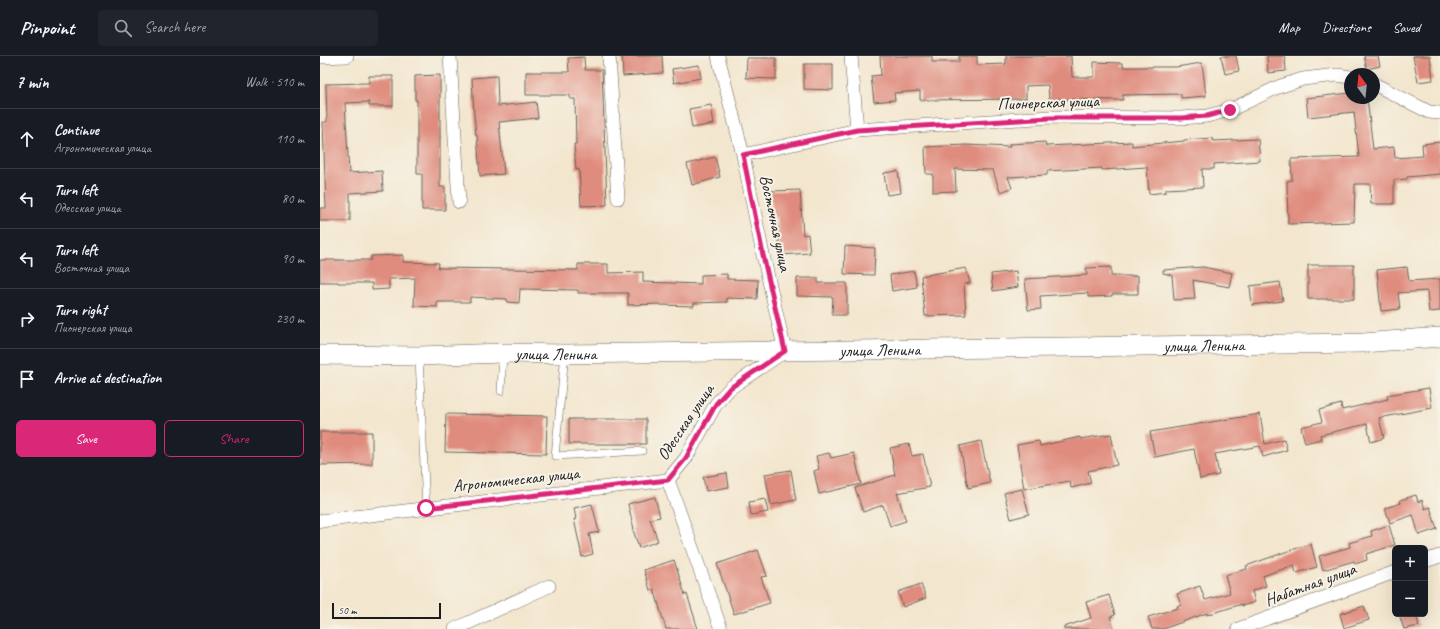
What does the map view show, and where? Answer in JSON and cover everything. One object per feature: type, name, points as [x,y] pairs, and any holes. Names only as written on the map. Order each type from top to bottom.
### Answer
[{"type":"street","points":[[320,57],[347,56]]},
{"type":"street","points":[[450,56],[459,202]]},
{"type":"street","points":[[609,56],[618,198]]},
{"type":"street","name":"Восточная улица","points":[[718,56],[743,155],[763,255],[785,351]]},
{"type":"street","points":[[851,56],[857,130]]},
{"type":"street","name":"Пионерская улица","points":[[743,155],[857,130],[1050,118],[1181,118],[1207,116],[1230,110],[1278,87],[1303,80],[1337,75],[1344,76]]},
{"type":"street","points":[[1380,87],[1429,112],[1440,113]]},
{"type":"street","name":"улица Ленина","points":[[320,354],[418,356],[503,353],[565,354],[1355,343],[1440,337]]},
{"type":"street","name":"Одесская улица","points":[[721,629],[668,480],[686,458],[716,404],[730,388],[785,351]]},
{"type":"street","name":"Агрономическая улица","points":[[320,521],[668,480]]},
{"type":"street","points":[[1428,560],[1440,556]]},
{"type":"street","name":"Набатная улица","points":[[1238,629],[1392,573]]},
{"type":"street","points":[[455,629],[548,586]]},
{"type":"lane","points":[[501,391],[503,353]]},
{"type":"lane","points":[[565,354],[555,456],[642,451]]},
{"type":"lane","points":[[418,356],[426,508]]},
{"type":"building","points":[[622,56],[662,56],[663,73],[623,76]]},
{"type":"building","points":[[880,56],[932,56],[932,62],[959,62],[959,56],[977,56],[977,65],[1006,64],[1006,56],[1071,56],[1072,77],[1094,77],[1094,62],[1123,63],[1123,67],[1176,67],[1202,63],[1206,96],[1181,98],[1181,94],[1123,95],[1123,100],[1049,99],[1048,85],[1026,86],[1026,99],[920,100],[920,91],[894,93],[895,100],[874,102],[871,76],[881,75]]},
{"type":"building","points":[[1221,56],[1236,56],[1239,71],[1225,74]]},
{"type":"building","points":[[1267,56],[1285,56],[1286,71],[1268,73]]},
{"type":"building","points":[[1364,56],[1378,56],[1380,66],[1367,68]]},
{"type":"building","points":[[1413,56],[1430,56],[1433,80],[1418,82]]},
{"type":"building","points":[[584,57],[585,70],[602,70],[607,205],[581,206],[579,169],[576,170],[574,144],[576,144],[575,99],[570,99],[570,95],[526,95],[526,72],[569,72],[568,58]]},
{"type":"building","points":[[747,58],[776,58],[776,79],[746,78]]},
{"type":"building","points":[[804,64],[833,64],[833,90],[804,89]]},
{"type":"building","points":[[699,65],[701,78],[674,83],[672,69]]},
{"type":"building","points":[[440,75],[440,187],[445,187],[445,210],[422,210],[422,174],[417,174],[417,100],[415,100],[415,76]]},
{"type":"building","points":[[369,76],[393,76],[393,106],[369,106],[369,102],[345,103],[349,173],[382,171],[383,191],[350,193],[350,221],[320,221],[320,208],[326,208],[323,122],[327,122],[326,84],[369,83]]},
{"type":"building","points":[[497,76],[498,106],[536,102],[538,118],[499,122],[504,174],[480,176],[472,78]]},
{"type":"building","points":[[1344,94],[1344,104],[1368,104],[1373,149],[1394,147],[1395,158],[1423,156],[1422,144],[1440,142],[1440,174],[1407,177],[1407,179],[1394,180],[1394,204],[1371,204],[1370,184],[1355,184],[1354,222],[1288,224],[1287,181],[1292,180],[1291,159],[1359,157],[1354,112],[1308,117],[1306,98]]},
{"type":"building","points":[[711,105],[714,124],[692,128],[689,109]]},
{"type":"building","points":[[1212,138],[1213,141],[1258,139],[1260,161],[1214,164],[1214,169],[1202,169],[1203,187],[1166,189],[1166,192],[1149,194],[1147,167],[1047,171],[1047,175],[1008,177],[1012,188],[1000,192],[993,170],[955,169],[956,191],[933,192],[933,174],[926,174],[925,147],[966,145],[1010,147],[1009,144],[1045,142],[1046,146],[1132,142],[1132,146]]},
{"type":"building","points":[[715,157],[720,177],[692,185],[687,164]]},
{"type":"building","points":[[898,171],[901,193],[887,195],[884,173]]},
{"type":"building","points":[[800,190],[803,235],[808,234],[810,253],[780,255],[777,217],[772,217],[771,191]]},
{"type":"building","points":[[845,246],[875,248],[874,275],[844,274]]},
{"type":"building","points":[[403,255],[403,262],[439,263],[438,268],[578,270],[578,264],[608,264],[608,273],[643,272],[643,282],[701,284],[701,275],[727,274],[727,279],[758,280],[757,299],[727,298],[727,302],[694,303],[694,306],[660,304],[628,305],[628,293],[578,293],[578,290],[520,289],[519,303],[507,302],[507,299],[470,297],[470,302],[437,302],[437,307],[414,306],[415,278],[389,279],[389,289],[372,290],[372,283],[320,282],[320,260],[371,260],[371,256]]},
{"type":"building","points":[[1308,265],[1354,265],[1354,299],[1308,299]]},
{"type":"building","points":[[1111,267],[1111,276],[1138,276],[1138,294],[1112,294],[1112,296],[1088,297],[1088,293],[1040,296],[1041,309],[1028,310],[1025,279],[1087,275],[1086,268]]},
{"type":"building","points":[[1203,267],[1232,273],[1229,287],[1193,280],[1195,299],[1174,300],[1172,275],[1163,273],[1163,270]]},
{"type":"building","points":[[1407,267],[1409,281],[1440,279],[1440,311],[1429,312],[1427,291],[1398,293],[1400,309],[1381,311],[1377,270]]},
{"type":"building","points":[[966,268],[970,283],[964,284],[966,315],[925,316],[921,276]]},
{"type":"building","points":[[914,271],[917,287],[892,291],[890,275]]},
{"type":"building","points":[[1016,271],[1018,287],[993,291],[991,274]]},
{"type":"building","points":[[797,278],[818,278],[818,283],[847,283],[847,315],[832,315],[833,297],[797,296]]},
{"type":"building","points":[[1280,282],[1283,301],[1252,305],[1250,286]]},
{"type":"building","points":[[1429,388],[1432,408],[1379,418],[1384,438],[1371,442],[1367,424],[1320,435],[1321,439],[1305,443],[1301,427],[1322,422],[1319,410],[1341,404],[1342,410],[1388,399],[1387,395]]},
{"type":"building","points":[[446,414],[547,416],[546,454],[445,452]]},
{"type":"building","points":[[1260,414],[1265,444],[1284,439],[1287,450],[1263,457],[1260,446],[1215,454],[1219,475],[1200,479],[1194,449],[1155,457],[1150,432]]},
{"type":"building","points":[[569,419],[646,419],[646,444],[569,444]]},
{"type":"building","points":[[320,432],[372,432],[372,464],[320,465]]},
{"type":"building","points":[[1111,434],[1117,465],[1088,471],[1091,483],[1071,488],[1070,481],[1024,489],[1017,445],[1039,441],[1040,446],[1080,437],[1080,439]]},
{"type":"building","points":[[981,441],[990,483],[968,488],[960,446]]},
{"type":"building","points":[[909,444],[912,456],[923,454],[930,487],[897,493],[906,521],[890,526],[883,505],[863,512],[855,488],[895,475],[890,448]]},
{"type":"building","points":[[829,453],[831,458],[854,453],[861,484],[819,494],[814,471],[819,469],[816,456]]},
{"type":"building","points":[[791,470],[796,500],[771,505],[765,474]]},
{"type":"building","points":[[727,473],[729,487],[706,491],[703,477]]},
{"type":"building","points":[[1022,489],[1029,514],[1011,519],[1004,493]]},
{"type":"building","points":[[1416,495],[1418,502],[1422,500],[1425,509],[1430,507],[1437,529],[1419,535],[1413,515],[1390,523],[1385,508],[1401,503],[1400,500]]},
{"type":"building","points":[[655,497],[660,517],[650,519],[658,541],[639,548],[633,530],[628,504]]},
{"type":"building","points":[[765,499],[768,512],[751,515],[749,502]]},
{"type":"building","points":[[592,504],[599,532],[589,534],[593,554],[582,557],[574,519],[576,519],[574,508]]},
{"type":"building","points":[[1389,525],[1395,545],[1366,554],[1367,560],[1355,564],[1354,561],[1323,570],[1319,556],[1350,547],[1349,543],[1372,536],[1371,531]]},
{"type":"building","points":[[1311,544],[1317,567],[1296,573],[1294,565],[1263,576],[1266,586],[1252,591],[1255,602],[1242,606],[1242,604],[1207,615],[1207,613],[1163,629],[1152,629],[1148,617],[1178,608],[1177,606],[1181,605],[1177,594],[1200,586],[1205,600],[1230,593],[1225,575],[1247,569],[1246,566]]},
{"type":"building","points":[[758,550],[767,576],[761,577],[770,603],[734,614],[717,564]]},
{"type":"building","points":[[674,560],[698,629],[666,629],[654,589],[650,590],[644,570]]},
{"type":"building","points":[[921,584],[926,598],[903,607],[898,592]]},
{"type":"building","points":[[1109,595],[1115,615],[1110,617],[1114,629],[1064,629],[1064,627],[1091,618],[1086,602]]},
{"type":"building","points":[[1364,606],[1369,620],[1344,628],[1340,614]]},
{"type":"building","points":[[1400,617],[1417,617],[1419,626],[1404,629]]},
{"type":"route","points":[[426,508],[668,480],[686,458],[716,404],[730,388],[785,351],[763,255],[743,155],[857,130],[1050,118],[1181,118],[1207,116],[1230,110]]}]
